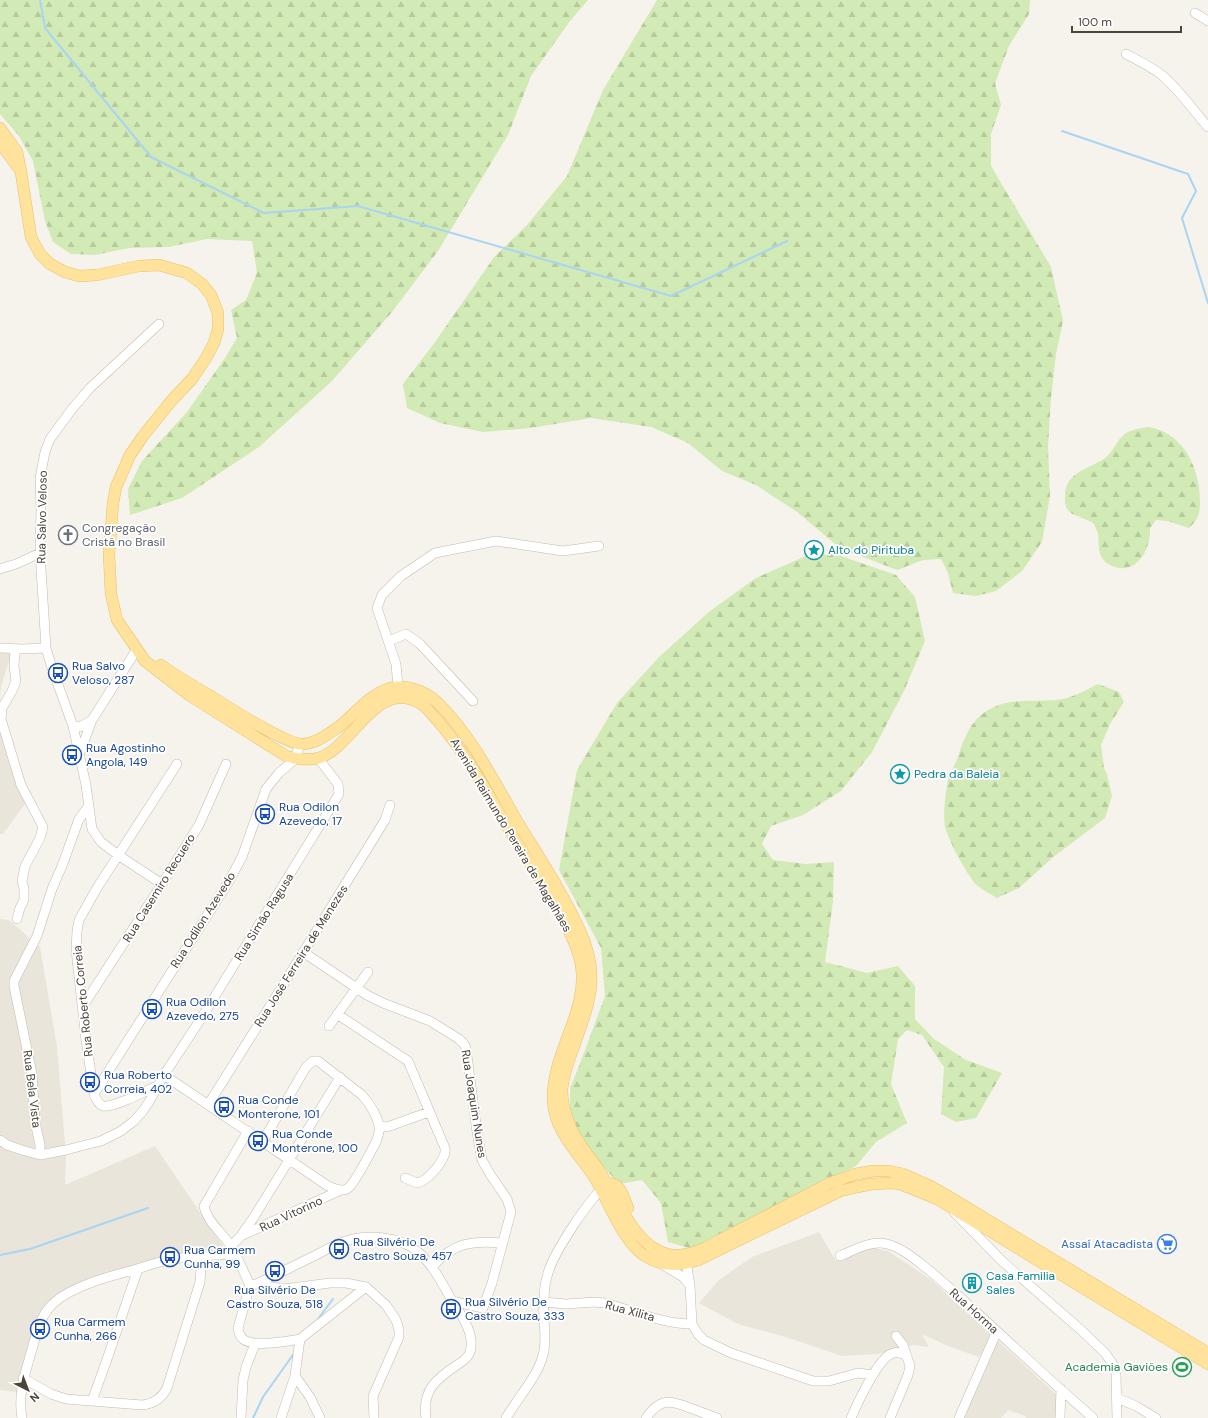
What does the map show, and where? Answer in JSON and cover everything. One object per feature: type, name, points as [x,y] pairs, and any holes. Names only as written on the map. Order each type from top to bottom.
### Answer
[{"type":"main road","name":"Avenida Raimundo Pereira de Magalhães","points":[[0,128],[17,152],[31,237],[40,254],[50,264],[65,272],[80,276],[97,275],[140,266],[159,266],[182,271],[202,284],[211,295],[218,313],[218,329],[214,343],[206,358],[192,379],[172,400],[143,436],[130,455],[116,487],[113,503],[109,554],[111,594],[117,620],[145,661],[189,695],[278,751],[295,758],[308,760],[325,755],[340,744],[374,709],[392,700],[401,698],[418,702],[426,707],[450,734],[563,918],[579,955],[582,974],[581,994],[554,1078],[553,1099],[556,1117],[568,1142],[594,1176],[604,1186]]},
{"type":"main road","name":"Avenida Raimundo Pereira de Magalhães","points":[[0,143],[21,172]]},
{"type":"main road","name":"Avenida Raimundo Pereira de Magalhães","points":[[137,649],[172,673],[243,717],[288,740],[300,744],[316,741],[343,724],[376,695],[387,689],[398,687],[414,688],[424,693],[436,702],[458,726],[499,790],[560,893],[581,932],[588,951],[592,973],[591,993],[565,1075],[562,1090],[563,1106],[567,1118],[579,1142],[600,1172],[604,1186],[630,1241],[644,1255],[667,1265],[685,1259],[830,1183],[856,1174],[884,1171],[903,1174],[946,1194],[1208,1353]]},
{"type":"main road","points":[[318,758],[318,750],[320,745],[343,724]]},
{"type":"main road","name":"Avenida Raimundo Pereira de Magalhães","points":[[604,1186],[611,1183],[615,1184],[619,1188],[645,1240],[657,1251],[685,1259],[698,1260],[840,1192],[872,1184],[900,1184],[930,1195],[950,1207],[973,1226],[1208,1364]]},
{"type":"street","points":[[1195,13],[1208,21]]},
{"type":"street","points":[[1126,54],[1147,64],[1162,76],[1172,85],[1208,127]]},
{"type":"street","name":"Rua Salvo Veloso","points":[[159,324],[90,388],[72,409],[50,439],[45,452],[40,478],[40,553],[46,648],[73,726],[92,829],[101,842],[162,884]]},
{"type":"street","points":[[398,687],[396,664],[377,608],[382,595],[401,576],[434,553],[496,541],[563,550],[599,546]]},
{"type":"street","points":[[0,569],[16,564],[40,553]]},
{"type":"street","points":[[389,641],[406,634],[420,644],[474,701]]},
{"type":"street","points":[[0,648],[46,648]]},
{"type":"street","points":[[15,649],[14,666],[16,681],[2,708],[1,719],[21,785],[43,829],[25,866],[22,881],[24,900],[17,919]]},
{"type":"street","points":[[79,754],[92,720],[137,649]]},
{"type":"street","points":[[73,726],[80,727],[92,720]]},
{"type":"street","name":"Rua Odilon Azevedo","points":[[94,1094],[229,881],[242,856],[266,789],[279,773],[295,758],[300,744]]},
{"type":"street","name":"Rua Simão Ragusa","points":[[40,1154],[66,1150],[101,1140],[121,1131],[134,1121],[142,1112],[339,794],[338,784],[318,758]]},
{"type":"street","name":"Rua Roberto Correia","points":[[94,1094],[86,1040],[76,950],[79,920],[93,894],[178,764]]},
{"type":"street","name":"Rua Casemiro Recuero","points":[[83,1006],[162,884],[198,825],[226,764]]},
{"type":"street","name":"Rua José Ferreira de Menezes","points":[[208,1105],[385,820],[390,805]]},
{"type":"street","name":"Rua Bela Vista","points":[[40,1154],[40,1145],[35,1122],[32,1074],[14,981],[37,936],[52,889],[79,819],[88,807]]},
{"type":"street","name":"Rua Joaquim Nunes","points":[[303,952],[356,989],[383,1003],[430,1021],[459,1039],[464,1044],[468,1060],[482,1160],[507,1199],[511,1212],[483,1308],[452,1301]]},
{"type":"street","points":[[329,1026],[368,972]]},
{"type":"street","points":[[337,1014],[408,1061],[445,1148],[445,1154],[434,1170],[422,1182],[415,1182],[405,1178]]},
{"type":"street","points":[[262,1141],[306,1067],[313,1061],[318,1061],[325,1065],[362,1094],[379,1126],[387,1126],[430,1112]]},
{"type":"street","points":[[164,1075],[328,1186],[341,1190]]},
{"type":"street","points":[[233,1250],[340,1077]]},
{"type":"street","points":[[94,1094],[97,1101],[102,1106],[109,1106],[159,1084]]},
{"type":"street","name":"Rua Vitorino","points":[[240,1237],[341,1190],[347,1189],[353,1183],[376,1142],[379,1126]]},
{"type":"street","points":[[248,1131],[204,1206],[204,1211],[233,1250],[253,1285]]},
{"type":"street","points":[[0,1140],[25,1152],[40,1154]]},
{"type":"street","points":[[506,1418],[534,1374],[543,1356],[546,1340],[544,1302],[548,1274],[552,1261],[589,1203],[604,1186]]},
{"type":"street","points":[[973,1226],[1003,1262],[1105,1353],[1114,1366],[1116,1374],[1117,1418]]},
{"type":"street","points":[[366,1287],[300,1339],[255,1344],[243,1340],[239,1334],[238,1328],[253,1285],[345,1241],[363,1237],[390,1238],[401,1242],[416,1250],[432,1267],[467,1326],[471,1339],[470,1353],[466,1359],[440,1376],[433,1383],[426,1399],[426,1418]]},
{"type":"street","points":[[432,1267],[445,1253],[457,1246],[483,1242],[503,1243]]},
{"type":"street","name":"Rua Horma","points":[[840,1256],[859,1247],[871,1244],[886,1243],[899,1248],[936,1276],[1093,1418]]},
{"type":"street","points":[[22,1418],[19,1405],[23,1378],[41,1322],[47,1310],[55,1302],[68,1293],[99,1280],[165,1260],[182,1257],[198,1257],[233,1250]]},
{"type":"street","points":[[23,1378],[57,1396],[75,1400],[142,1405],[154,1402],[167,1388],[182,1343],[200,1282],[201,1269],[198,1257]]},
{"type":"street","points":[[685,1259],[690,1285],[693,1325],[698,1334],[704,1340],[765,1365],[813,1381],[829,1381],[858,1373],[873,1375]]},
{"type":"street","points":[[656,1261],[680,1274],[690,1285]]},
{"type":"street","points":[[92,1401],[138,1269]]},
{"type":"street","points":[[253,1285],[284,1288],[330,1283],[346,1283],[366,1287],[386,1305],[396,1320],[399,1330],[399,1337],[394,1352],[373,1396],[374,1418]]},
{"type":"street","name":"Rua Xilita","points":[[544,1302],[566,1304],[595,1302],[604,1303],[664,1320],[693,1325]]},
{"type":"street","points":[[959,1418],[997,1331]]},
{"type":"street","points":[[890,1418],[909,1370],[909,1363],[903,1345],[896,1336]]},
{"type":"street","points":[[281,1418],[295,1376],[300,1339]]},
{"type":"street","points":[[241,1418],[243,1380],[246,1367],[255,1344]]},
{"type":"street","points":[[851,1418],[881,1362],[890,1354],[900,1353],[906,1355]]},
{"type":"street","points":[[295,1376],[310,1397],[320,1418]]},
{"type":"street","points":[[1060,1418],[1061,1389]]},
{"type":"street","points":[[1117,1398],[1133,1404],[1156,1418]]},
{"type":"street","points":[[646,1418],[652,1409],[657,1405],[669,1402],[674,1402],[717,1418]]},
{"type":"shaded area","points":[[0,652],[11,654],[1,687],[0,699]]},
{"type":"shaded area","points":[[0,730],[25,804],[3,834],[0,834]]},
{"type":"shaded area","points":[[0,919],[9,920],[40,947],[57,1047],[66,1155],[65,1185],[155,1146],[225,1249],[154,1266],[89,1287],[51,1306],[17,1392],[0,1390]]},
{"type":"shaded area","points":[[819,1232],[836,1261],[870,1247],[888,1251],[933,1281],[1058,1396],[1057,1418],[1026,1418],[1025,1416],[1008,1410],[1001,1418],[959,1418],[989,1344],[979,1357],[948,1346],[922,1334],[929,1347],[913,1345],[877,1354],[842,1356],[789,1338],[738,1324],[699,1303],[719,1280],[752,1257]]},
{"type":"green space","points":[[0,0],[588,0],[570,21],[531,76],[508,135],[438,251],[392,312],[332,381],[259,447],[182,498],[130,515],[128,489],[142,461],[187,412],[225,358],[237,338],[231,310],[246,300],[257,273],[252,241],[207,239],[169,247],[129,248],[95,255],[71,254],[53,242],[45,221],[33,161],[19,136],[0,114]]},
{"type":"green space","points":[[657,0],[1030,0],[1029,14],[1009,46],[995,83],[1001,105],[991,134],[991,166],[1051,267],[1063,321],[1056,354],[1051,398],[1048,447],[1050,496],[1042,542],[1022,571],[996,591],[976,596],[953,593],[948,573],[941,559],[923,560],[897,570],[840,548],[797,512],[756,485],[722,471],[688,443],[651,427],[591,418],[531,428],[483,432],[440,423],[407,408],[403,384],[435,342],[495,256],[527,225],[567,176],[603,90]]},
{"type":"green space","points":[[1149,427],[1160,430],[1177,441],[1190,458],[1197,477],[1199,488],[1199,513],[1197,519],[1189,528],[1167,521],[1156,520],[1150,528],[1148,544],[1142,558],[1130,567],[1115,567],[1106,563],[1100,554],[1098,534],[1093,523],[1071,513],[1066,506],[1066,489],[1068,482],[1073,477],[1084,469],[1104,459],[1125,434],[1133,430]]},
{"type":"green space","points":[[835,554],[896,575],[915,597],[925,641],[904,691],[872,752],[841,791],[803,815],[771,826],[762,844],[773,860],[806,864],[834,862],[833,901],[825,962],[867,973],[898,966],[915,986],[915,1019],[934,1039],[966,1060],[1002,1073],[976,1118],[956,1122],[941,1114],[944,1067],[922,1035],[907,1030],[898,1039],[891,1084],[907,1123],[876,1142],[856,1166],[692,1249],[668,1242],[661,1203],[642,1180],[619,1184],[588,1149],[577,1131],[570,1112],[570,1088],[605,996],[601,948],[559,870],[577,770],[617,703],[659,657],[710,611],[756,578],[806,556]]},
{"type":"green space","points":[[1098,684],[1119,692],[1124,702],[1110,724],[1101,745],[1104,768],[1107,774],[1112,796],[1105,818],[1052,858],[1019,888],[997,898],[975,883],[954,849],[945,827],[944,806],[948,781],[963,741],[970,728],[980,716],[986,711],[1001,704],[1017,701],[1048,701],[1067,698]]},
{"type":"waterway","points":[[40,0],[45,28],[151,157],[264,213],[358,206],[671,296],[787,241]]},
{"type":"waterway","points":[[1062,131],[1188,174],[1196,191],[1182,218],[1208,303]]},
{"type":"waterway","points":[[0,1255],[30,1249],[148,1208]]},
{"type":"waterway","points":[[318,1319],[333,1299]]},
{"type":"waterway","points":[[253,1418],[263,1397],[295,1352]]},
{"type":"place","name":"Congregação Cristã no Brasil","points":[[68,535]]},
{"type":"place","name":"Alto do Pirituba","points":[[814,550]]},
{"type":"place","name":"Rua Salvo Veloso, 287","points":[[58,673]]},
{"type":"place","name":"Rua Agostinho Angola, 149","points":[[72,755]]},
{"type":"place","name":"Pedra da Baleia","points":[[900,774]]},
{"type":"place","name":"Rua Odilon Azevedo, 17","points":[[265,814]]},
{"type":"place","name":"Rua Odilon Azevedo, 275","points":[[152,1009]]},
{"type":"place","name":"Rua Roberto Correia, 402","points":[[90,1082]]},
{"type":"place","name":"Rua Conde Monterone, 101","points":[[224,1107]]},
{"type":"place","name":"Rua Conde Monterone, 100","points":[[258,1141]]},
{"type":"place","name":"Assaí Atacadista","points":[[1167,1244]]},
{"type":"place","name":"Rua Silvério De Castro Souza, 457","points":[[339,1249]]},
{"type":"place","name":"Rua Carmem Cunha, 99","points":[[170,1257]]},
{"type":"place","name":"Rua Silvério De Castro Souza, 518","points":[[275,1271]]},
{"type":"place","name":"Casa Familia Sales","points":[[972,1283]]},
{"type":"place","name":"Rua Silvério De Castro Souza, 333","points":[[451,1309]]},
{"type":"place","name":"Rua Carmem Cunha, 266","points":[[40,1329]]},
{"type":"place","name":"Academia Gaviões","points":[[1182,1367]]}]
